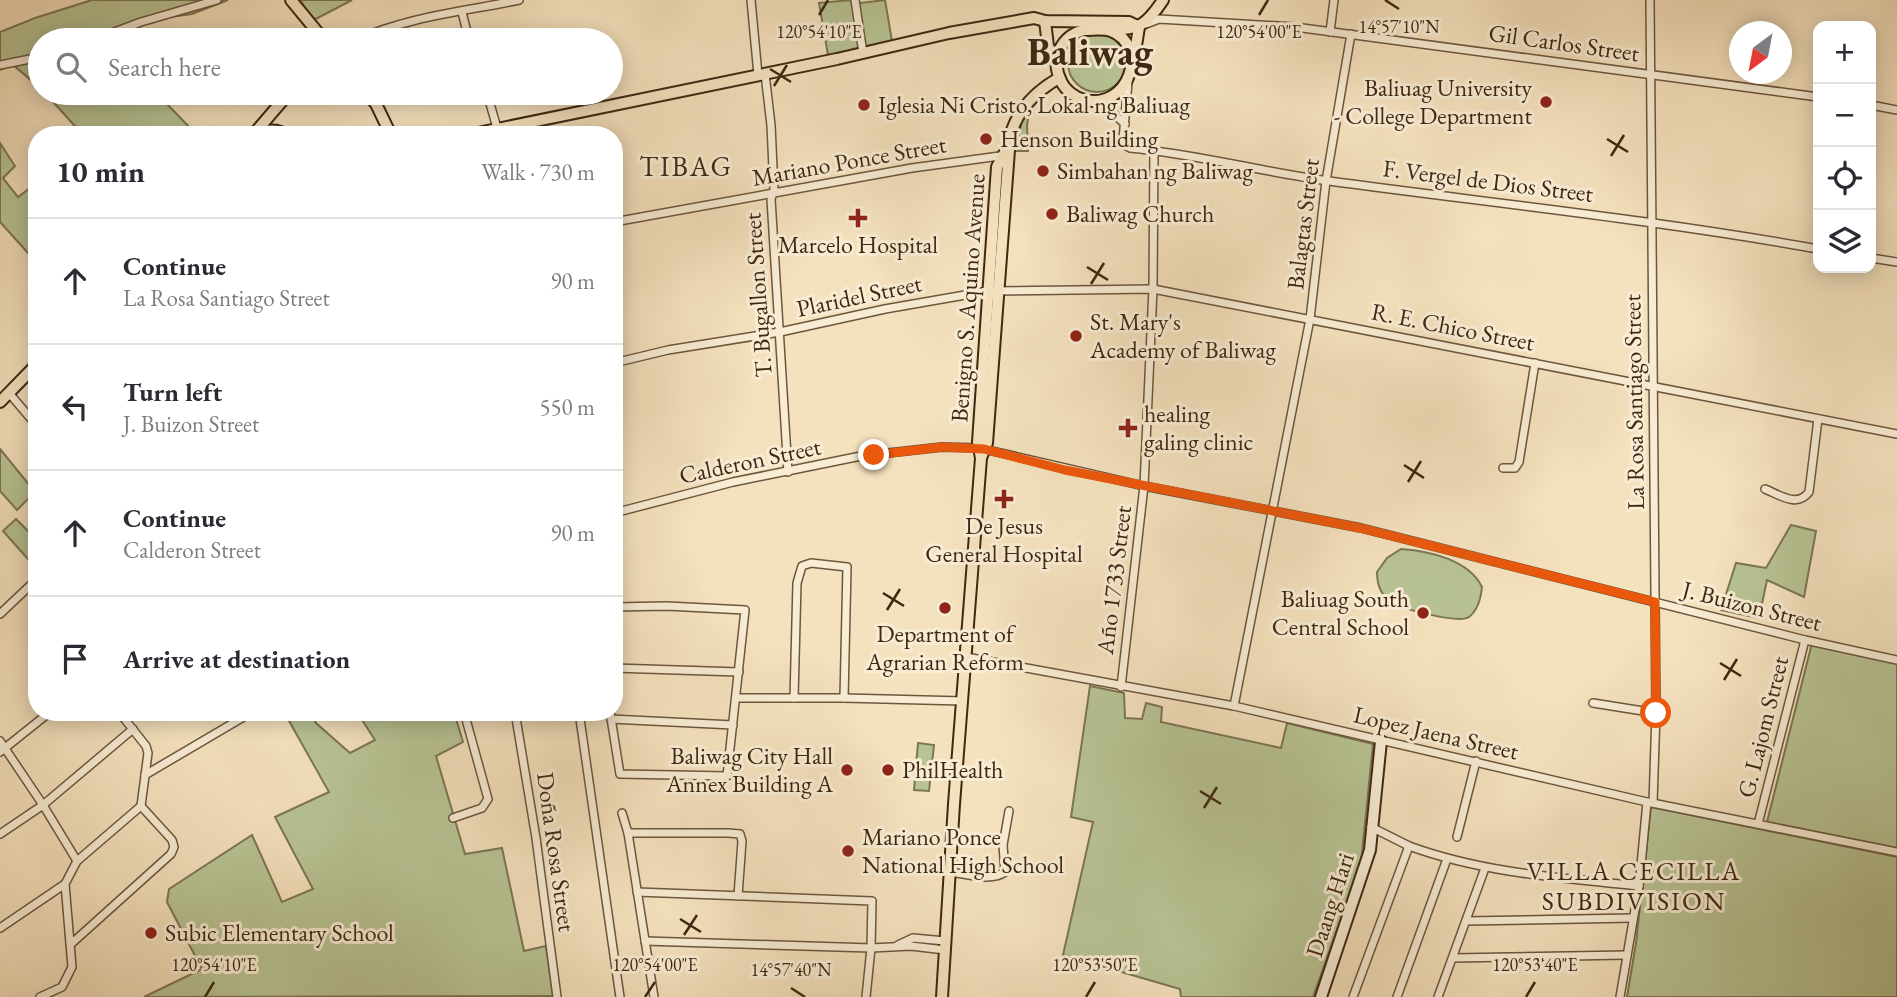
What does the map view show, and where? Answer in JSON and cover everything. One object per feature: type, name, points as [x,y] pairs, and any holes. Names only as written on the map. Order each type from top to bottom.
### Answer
[{"type":"main road","points":[[292,0],[313,28]]},
{"type":"main road","points":[[1056,63],[1060,47],[1075,32],[1129,30],[1139,27],[1151,18],[1163,0]]},
{"type":"main road","points":[[623,105],[992,25],[1034,19],[1129,22],[1139,27]]},
{"type":"main road","points":[[1045,21],[1048,46],[1059,78],[1072,94],[1096,102],[1116,95],[1128,81],[1131,71],[1131,59],[1123,40],[1108,30]]},
{"type":"main road","points":[[1131,59],[1135,52],[1139,27]]},
{"type":"main road","name":"Benigno S. Aquino Avenue","points":[[942,997],[981,452],[988,443],[994,292],[1006,155],[1013,127],[1022,110],[1043,87],[1059,78]]},
{"type":"main road","points":[[262,126],[279,105]]},
{"type":"main road","points":[[376,105],[387,126]]},
{"type":"main road","points":[[525,126],[621,105]]},
{"type":"main road","points":[[0,402],[28,373]]},
{"type":"street","points":[[125,28],[217,0]]},
{"type":"street","points":[[388,28],[519,0]]},
{"type":"street","name":"T. Bugallon Street","points":[[751,0],[771,125],[774,190],[771,199],[788,472]]},
{"type":"street","points":[[855,0],[863,53]]},
{"type":"street","points":[[1330,32],[1334,0]]},
{"type":"street","name":"La Rosa Santiago Street","points":[[1620,997],[1650,802],[1656,713],[1650,0]]},
{"type":"street","points":[[462,12],[466,28]]},
{"type":"street","name":"Gil Carlos Street","points":[[1139,27],[1159,19],[1295,27],[1813,96]]},
{"type":"street","name":"Balagtas Street","points":[[1234,706],[1310,319],[1326,181],[1351,34]]},
{"type":"street","points":[[0,65],[28,59]]},
{"type":"street","points":[[1128,81],[1123,140],[1130,148],[1154,150]]},
{"type":"street","points":[[1096,102],[1125,124]]},
{"type":"street","points":[[490,105],[496,126]]},
{"type":"street","points":[[1876,106],[1897,110]]},
{"type":"street","name":"F. Vergel de Dios Street","points":[[1154,150],[1326,181],[1651,222],[1813,247]]},
{"type":"street","name":"Año 1733 Street","points":[[1121,687],[1144,486],[1153,289],[1154,150]]},
{"type":"street","name":"Mariano Ponce Street","points":[[623,220],[912,168],[1006,155]]},
{"type":"street","points":[[1876,259],[1897,262]]},
{"type":"street","name":"R. E. Chico Street","points":[[994,292],[1153,289],[1897,434]]},
{"type":"street","name":"Plaridel Street","points":[[623,361],[668,350],[780,332],[885,309],[994,292]]},
{"type":"street","points":[[1503,468],[1515,468],[1519,462],[1535,363]]},
{"type":"street","points":[[9,393],[28,415]]},
{"type":"street","points":[[1765,489],[1794,500],[1805,498],[1809,492],[1818,419]]},
{"type":"street","name":"Calderon Street","points":[[623,511],[733,482],[861,456],[942,447],[981,452]]},
{"type":"street","name":"J. Buizon Street","points":[[981,452],[1423,542],[1805,640],[1897,660]]},
{"type":"street","points":[[794,698],[797,583],[802,566],[811,563],[847,567],[844,698]]},
{"type":"street","points":[[0,614],[28,588]]},
{"type":"street","points":[[611,721],[620,774],[727,776],[745,610],[623,607]]},
{"type":"street","name":"G. Lajom Street","points":[[1758,824],[1805,640]]},
{"type":"street","name":"Lopez Jaena Street","points":[[966,657],[1234,706],[1650,802],[1897,852]]},
{"type":"street","points":[[623,668],[739,672]]},
{"type":"street","points":[[736,698],[963,701]]},
{"type":"street","points":[[1593,703],[1656,713]]},
{"type":"street","points":[[623,716],[733,725]]},
{"type":"street","points":[[38,721],[2,747],[43,804],[77,861]]},
{"type":"street","points":[[0,928],[65,884],[77,861],[141,806],[148,753],[146,746],[126,721]]},
{"type":"street","points":[[145,775],[237,721]]},
{"type":"street","points":[[453,818],[482,808],[488,799],[466,721]]},
{"type":"street","name":"Doña Rosa Street","points":[[516,721],[536,838],[557,997]]},
{"type":"street","points":[[580,721],[620,997]]},
{"type":"street","points":[[0,834],[43,804],[133,729]]},
{"type":"street","name":"Daang Hari","points":[[1321,997],[1368,859],[1381,741]]},
{"type":"street","points":[[1457,837],[1476,761]]},
{"type":"street","points":[[71,944],[171,854],[172,840],[141,806]]},
{"type":"street","points":[[950,872],[992,877],[1001,876],[1005,872],[1003,845],[1009,811]]},
{"type":"street","points":[[622,813],[628,833],[654,997]]},
{"type":"street","points":[[1371,827],[1409,846],[1485,868],[1639,886]]},
{"type":"street","points":[[628,833],[740,834],[742,841],[738,896]]},
{"type":"street","points":[[1353,997],[1409,846]]},
{"type":"street","points":[[1397,997],[1447,859]]},
{"type":"street","points":[[1438,997],[1485,868]]},
{"type":"street","points":[[40,997],[57,994],[72,967],[65,884]]},
{"type":"street","points":[[637,892],[872,901],[872,948],[866,997]]},
{"type":"street","points":[[1466,921],[1633,919]]},
{"type":"street","points":[[645,941],[872,948],[945,945]]},
{"type":"street","points":[[1453,958],[1627,955]]},
{"type":"green space","points":[[92,0],[228,0],[192,14],[143,23],[137,28],[28,28],[28,78],[12,64],[0,70],[0,32]]},
{"type":"green space","points":[[300,0],[352,0],[314,20]]},
{"type":"green space","points":[[851,0],[852,4],[885,0],[892,41],[828,55],[819,3]]},
{"type":"green space","points":[[1097,34],[1108,36],[1121,47],[1126,63],[1124,74],[1113,87],[1097,92],[1086,90],[1073,79],[1068,63],[1070,52],[1081,39]]},
{"type":"green space","points":[[56,105],[168,105],[188,126],[75,126]]},
{"type":"green space","points":[[1030,109],[1027,125],[1028,151],[1015,151],[1023,116]]},
{"type":"green space","points":[[0,143],[15,166],[3,178],[18,197],[28,190],[28,253],[0,222]]},
{"type":"green space","points":[[0,449],[28,483],[28,499],[17,510],[0,491]]},
{"type":"green space","points":[[16,519],[28,531],[28,559],[3,531]]},
{"type":"green space","points":[[1791,525],[1816,531],[1804,597],[1767,580],[1759,618],[1721,610],[1736,563],[1766,568]]},
{"type":"green space","points":[[1401,549],[1436,555],[1468,570],[1482,587],[1475,611],[1469,617],[1454,619],[1405,608],[1387,598],[1380,588],[1377,572],[1387,558]]},
{"type":"green space","points":[[1812,643],[1897,663],[1897,848],[1767,822]]},
{"type":"green space","points":[[1090,686],[1124,693],[1125,718],[1142,719],[1146,703],[1162,707],[1161,722],[1281,748],[1287,723],[1373,744],[1361,863],[1313,997],[1181,997],[1180,989],[1063,955],[1093,822],[1071,817]]},
{"type":"green space","points":[[289,721],[315,721],[350,753],[375,740],[363,721],[457,721],[463,742],[436,756],[465,854],[502,848],[524,951],[546,946],[553,996],[144,997],[202,969],[167,902],[169,889],[252,835],[282,902],[313,889],[275,817],[329,792]]},
{"type":"green space","points":[[918,743],[934,745],[929,791],[914,790]]},
{"type":"green space","points":[[1651,807],[1897,857],[1897,997],[1627,997],[1636,943]]},
{"type":"place","name":"Baliuag University - College Department","points":[[1546,102]]},
{"type":"place","name":"Iglesia Ni Cristo, Lokal ng Baliuag","points":[[864,105]]},
{"type":"place","name":"Henson Building","points":[[986,139]]},
{"type":"place","name":"Simbahan ng Baliwag","points":[[1043,171]]},
{"type":"place","name":"Baliwag Church","points":[[1052,214]]},
{"type":"place","name":"Marcelo Hospital","points":[[858,218]]},
{"type":"place","name":"St. Mary's Academy of Baliwag","points":[[1076,336]]},
{"type":"place","name":"healing galing clinic","points":[[1128,428]]},
{"type":"place","name":"De Jesus General Hospital","points":[[1004,499]]},
{"type":"place","name":"Department of Agrarian Reform","points":[[945,608]]},
{"type":"place","name":"Baliuag South Central School","points":[[1423,613]]},
{"type":"place","name":"Baliwag City Hall Annex Building A","points":[[847,770]]},
{"type":"place","name":"PhilHealth","points":[[888,770]]},
{"type":"place","name":"Mariano Ponce National High School","points":[[848,851]]},
{"type":"place","name":"Subic Elementary School","points":[[151,933]]},
{"type":"district","name":"Baliwag","points":[[1090,52]]},
{"type":"district","name":"TIBAG","points":[[686,166]]},
{"type":"district","name":"VILLA CECILLA SUBDIVISION","points":[[1634,886]]},
{"type":"route","points":[[874,455],[942,447],[984,449],[1065,470],[1436,545],[1655,602],[1656,713]]}]
